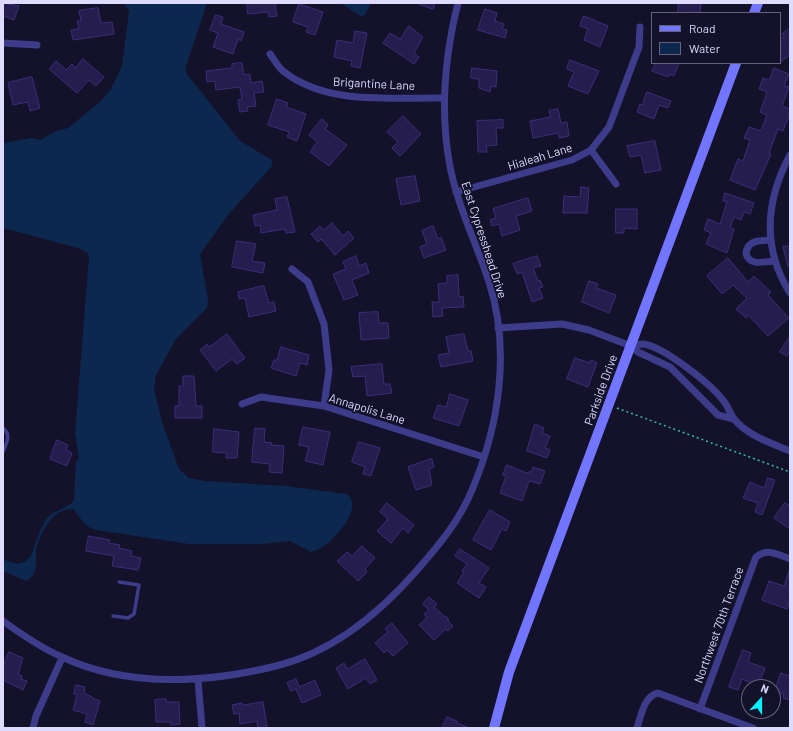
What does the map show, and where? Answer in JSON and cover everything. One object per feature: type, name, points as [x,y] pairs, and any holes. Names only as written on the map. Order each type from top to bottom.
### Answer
[{"type":"street","name":"East Cypresshead Drive","points":[[3,621],[62,658],[93,668],[129,676],[166,680],[198,680],[262,669],[289,663],[315,653],[366,621],[390,600],[444,537],[472,492],[493,429],[499,395],[500,359],[498,328],[490,285],[456,192],[449,161],[444,98],[451,30],[458,3]]},
{"type":"street","name":"Hialeah Lane","points":[[456,192],[572,160],[591,150],[609,127],[639,47],[640,27]]},
{"type":"street","points":[[3,43],[37,45]]},
{"type":"street","name":"Brigantine Lane","points":[[270,54],[282,70],[314,89],[362,97],[444,98]]},
{"type":"street","name":"Parkside Drive","points":[[494,728],[509,672],[736,64]]},
{"type":"street","points":[[591,150],[616,184]]},
{"type":"street","points":[[790,155],[778,184],[772,208],[770,240],[771,252],[776,269],[790,294]]},
{"type":"street","points":[[770,240],[750,243],[746,254],[750,260],[756,263],[774,261]]},
{"type":"street","points":[[292,269],[308,282],[324,324],[329,370],[324,406]]},
{"type":"street","points":[[498,328],[562,324],[589,330],[631,346],[638,352],[670,367],[693,388],[718,415],[734,419],[759,438],[790,451]]},
{"type":"street","points":[[631,346],[644,344],[668,355],[701,379],[720,397],[726,403],[734,419]]},
{"type":"street","points":[[693,388],[701,379]]},
{"type":"street","name":"Annapolis Lane","points":[[242,404],[261,397],[324,406],[484,457]]},
{"type":"street","points":[[710,406],[720,397]]},
{"type":"street","name":"Northwest 70th Terrace","points":[[700,709],[756,558],[763,552],[770,552],[790,559]]},
{"type":"street","points":[[33,728],[36,716],[62,658]]},
{"type":"street","points":[[198,680],[202,728]]},
{"type":"street","points":[[637,728],[647,700],[652,694],[658,693],[753,728]]},
{"type":"lane","points":[[3,428],[7,431],[8,436],[3,452]]},
{"type":"lane","points":[[113,616],[128,618],[134,614],[139,585],[119,582]]},
{"type":"path","points":[[618,408],[790,472]]},
{"type":"water","points":[[124,3],[207,3],[185,69],[187,74],[240,141],[272,160],[272,166],[228,215],[200,254],[208,300],[207,308],[176,339],[156,375],[154,390],[163,425],[179,469],[189,478],[205,481],[286,486],[347,494],[352,501],[352,509],[348,519],[334,537],[326,545],[311,552],[290,541],[262,544],[189,544],[96,530],[85,524],[74,510],[70,509],[60,512],[47,524],[38,543],[36,569],[33,576],[26,581],[3,571],[3,559],[18,564],[25,562],[31,556],[40,531],[48,517],[69,505],[74,500],[76,462],[79,459],[75,433],[89,257],[88,253],[78,248],[3,228],[3,143],[32,138],[40,140],[56,131],[68,128],[101,101],[111,89],[122,66],[129,11]]},
{"type":"water","points":[[340,3],[371,3],[365,15],[361,16]]},
{"type":"building","points":[[3,3],[19,6],[14,20],[3,16]]},
{"type":"building","points":[[247,3],[275,3],[277,16],[269,17],[268,12],[248,14]]},
{"type":"building","points":[[417,3],[435,3],[433,9]]},
{"type":"building","points":[[679,3],[701,3],[700,12],[678,12]]},
{"type":"building","points":[[299,4],[323,12],[315,35],[306,32],[308,27],[293,22]]},
{"type":"building","points":[[98,8],[101,23],[112,22],[114,34],[73,40],[71,30],[79,29],[77,21],[81,21],[79,11]]},
{"type":"building","points":[[485,9],[497,13],[495,21],[504,24],[502,29],[507,30],[505,38],[478,30]]},
{"type":"building","points":[[216,15],[223,17],[221,24],[244,32],[241,41],[238,39],[233,54],[213,47],[218,33],[210,30]]},
{"type":"building","points":[[584,16],[608,26],[600,47],[584,40],[588,29],[580,26]]},
{"type":"building","points":[[409,26],[423,37],[414,53],[419,57],[414,64],[383,43],[390,33],[400,39]]},
{"type":"building","points":[[790,29],[790,55],[781,61],[781,38],[784,37],[782,34]]},
{"type":"building","points":[[355,31],[367,33],[360,68],[351,66],[352,61],[334,57],[337,40],[353,43]]},
{"type":"building","points":[[83,59],[104,77],[96,86],[89,80],[77,93],[49,69],[56,61],[66,70],[72,64],[75,68]]},
{"type":"building","points":[[570,60],[599,71],[588,94],[568,86],[574,72],[567,69]]},
{"type":"building","points":[[242,63],[244,75],[250,74],[251,83],[262,81],[264,92],[254,93],[256,106],[247,107],[248,111],[240,112],[238,100],[242,99],[240,87],[216,90],[215,81],[207,82],[206,71],[232,68],[232,64]]},
{"type":"building","points":[[656,64],[679,64],[674,76],[669,74],[668,77],[652,71]]},
{"type":"building","points":[[472,68],[497,71],[496,87],[491,86],[490,92],[479,88],[479,79],[471,78]]},
{"type":"building","points":[[774,68],[789,74],[784,86],[789,87],[782,106],[790,109],[790,113],[783,131],[778,129],[769,153],[771,154],[755,190],[730,180],[738,159],[743,161],[750,140],[744,138],[749,127],[761,131],[767,115],[760,112],[767,92],[759,89],[763,78],[769,80]]},
{"type":"building","points":[[32,77],[40,108],[30,111],[28,102],[13,105],[8,83]]},
{"type":"building","points":[[647,92],[671,101],[668,108],[659,105],[654,119],[637,112],[640,104],[642,105]]},
{"type":"building","points":[[277,99],[288,103],[286,107],[306,114],[297,141],[287,137],[289,132],[268,125]]},
{"type":"building","points":[[558,109],[561,123],[567,122],[569,136],[559,138],[558,133],[533,138],[530,121],[551,117],[549,111]]},
{"type":"building","points":[[403,116],[421,134],[400,156],[392,148],[398,142],[387,132]]},
{"type":"building","points":[[322,119],[328,125],[325,129],[347,145],[329,166],[310,152],[317,142],[309,135]]},
{"type":"building","points":[[503,120],[503,128],[496,128],[497,145],[486,146],[487,152],[478,152],[477,121]]},
{"type":"building","points":[[655,141],[661,170],[645,173],[641,155],[630,157],[627,146]]},
{"type":"building","points":[[415,176],[420,201],[401,205],[396,179]]},
{"type":"building","points":[[581,187],[589,188],[587,213],[563,213],[564,196],[580,197]]},
{"type":"building","points":[[725,193],[754,203],[750,214],[744,212],[741,220],[734,217],[730,228],[734,229],[727,253],[706,244],[711,233],[704,230],[708,219],[720,224],[727,202],[723,201]]},
{"type":"building","points":[[287,197],[295,232],[286,233],[285,229],[261,233],[260,225],[255,226],[253,215],[277,210],[275,199]]},
{"type":"building","points":[[528,198],[532,211],[516,216],[520,230],[502,236],[499,224],[492,226],[490,220],[496,218],[493,209]]},
{"type":"building","points":[[616,209],[637,209],[637,229],[624,228],[624,233],[616,233]]},
{"type":"building","points":[[332,223],[343,236],[348,231],[354,238],[335,255],[321,239],[318,242],[311,234],[320,226],[324,230]]},
{"type":"building","points":[[433,226],[438,239],[441,237],[446,250],[424,258],[420,247],[427,244],[422,231]]},
{"type":"building","points":[[237,241],[256,244],[252,261],[265,263],[263,273],[232,267]]},
{"type":"building","points":[[790,246],[790,266],[788,267],[783,247]]},
{"type":"building","points":[[356,256],[359,266],[366,263],[369,273],[352,280],[358,295],[344,300],[333,274],[346,269],[343,262]]},
{"type":"building","points":[[537,256],[541,266],[533,268],[538,281],[540,280],[543,287],[539,288],[543,298],[532,302],[522,272],[517,274],[513,264]]},
{"type":"building","points":[[728,258],[748,282],[754,276],[771,292],[768,295],[789,318],[768,336],[748,315],[746,318],[736,309],[747,298],[733,285],[722,294],[707,276]]},
{"type":"building","points":[[458,275],[459,297],[463,296],[464,307],[442,308],[443,316],[433,317],[432,302],[439,302],[438,284],[447,283],[447,276]]},
{"type":"building","points":[[589,281],[598,284],[596,288],[616,295],[609,313],[582,302]]},
{"type":"building","points":[[264,286],[269,303],[274,302],[276,311],[249,317],[245,298],[239,299],[238,292]]},
{"type":"building","points":[[378,312],[379,323],[388,323],[389,338],[361,340],[359,313]]},
{"type":"building","points":[[227,334],[245,358],[237,364],[232,359],[216,371],[200,350],[207,344],[209,347]]},
{"type":"building","points":[[464,334],[468,351],[471,351],[473,361],[441,367],[438,355],[449,353],[446,337]]},
{"type":"building","points":[[790,336],[790,350],[787,356],[780,352]]},
{"type":"building","points":[[281,347],[309,355],[307,365],[300,363],[296,376],[271,368],[274,360],[277,360]]},
{"type":"building","points":[[575,358],[590,363],[591,360],[597,363],[588,387],[567,379]]},
{"type":"building","points":[[382,364],[384,384],[390,384],[392,393],[367,396],[365,376],[353,377],[351,367]]},
{"type":"building","points":[[183,376],[194,376],[196,406],[202,406],[202,418],[175,418],[175,406],[179,406],[179,386],[183,386]]},
{"type":"building","points":[[450,394],[468,400],[459,426],[433,418],[438,405],[446,407]]},
{"type":"building","points":[[535,424],[544,428],[542,433],[550,436],[545,448],[550,450],[547,458],[527,451]]},
{"type":"building","points":[[303,427],[330,432],[323,465],[305,461],[309,447],[299,445]]},
{"type":"building","points":[[255,428],[265,429],[264,442],[272,443],[271,445],[284,446],[282,473],[269,472],[270,464],[252,462]]},
{"type":"building","points":[[214,429],[239,432],[237,458],[226,458],[227,453],[213,452]]},
{"type":"building","points":[[57,440],[68,445],[66,450],[72,453],[67,466],[50,459]]},
{"type":"building","points":[[359,442],[380,448],[371,476],[363,474],[365,467],[352,462]]},
{"type":"building","points":[[432,459],[434,467],[429,469],[432,485],[416,490],[408,467]]},
{"type":"building","points":[[507,465],[527,473],[532,471],[533,467],[545,471],[540,484],[529,481],[522,501],[500,493],[506,476],[503,475]]},
{"type":"building","points":[[768,478],[775,480],[762,515],[755,512],[758,503],[743,498],[750,482],[764,488]]},
{"type":"building","points":[[387,503],[414,525],[408,533],[403,528],[391,543],[377,531],[388,519],[380,512]]},
{"type":"building","points":[[785,503],[790,506],[790,529],[774,518]]},
{"type":"building","points":[[490,510],[510,522],[506,531],[502,529],[491,550],[473,540]]},
{"type":"building","points":[[89,536],[110,540],[109,543],[120,545],[119,548],[132,551],[131,556],[141,558],[138,570],[112,566],[114,556],[86,551]]},
{"type":"building","points":[[362,546],[375,558],[365,569],[367,572],[358,581],[337,561],[347,552],[352,556]]},
{"type":"building","points":[[460,549],[489,568],[479,583],[486,587],[479,598],[457,583],[467,564],[455,556]]},
{"type":"building","points":[[789,571],[790,600],[787,609],[762,600],[769,581],[784,586]]},
{"type":"building","points":[[429,597],[437,604],[434,607],[448,618],[448,621],[453,626],[448,631],[446,629],[434,640],[419,625],[427,618],[424,614],[429,610],[423,604]]},
{"type":"building","points":[[392,623],[408,643],[393,656],[387,650],[384,653],[375,643],[388,632],[385,629]]},
{"type":"building","points":[[743,650],[751,653],[748,662],[765,668],[761,679],[741,679],[738,690],[729,687]]},
{"type":"building","points":[[9,652],[23,658],[18,674],[22,676],[21,679],[27,681],[23,690],[3,680],[3,667]]},
{"type":"building","points":[[365,659],[377,680],[370,684],[366,678],[348,689],[336,668],[344,663],[347,669]]},
{"type":"building","points":[[781,673],[790,676],[790,700],[783,698],[784,694],[781,693],[781,679],[779,679]]},
{"type":"building","points":[[296,679],[299,687],[315,680],[321,695],[302,703],[296,689],[291,691],[287,683]]},
{"type":"building","points":[[76,685],[85,687],[84,693],[100,701],[93,725],[85,722],[87,714],[73,710],[77,695],[74,694]]},
{"type":"building","points":[[166,699],[166,702],[179,702],[180,724],[171,725],[171,722],[156,722],[155,700]]},
{"type":"building","points":[[263,702],[267,727],[258,728],[257,721],[240,724],[239,713],[234,714],[232,705]]},
{"type":"building","points":[[447,717],[457,721],[457,723],[469,728],[442,728]]}]
